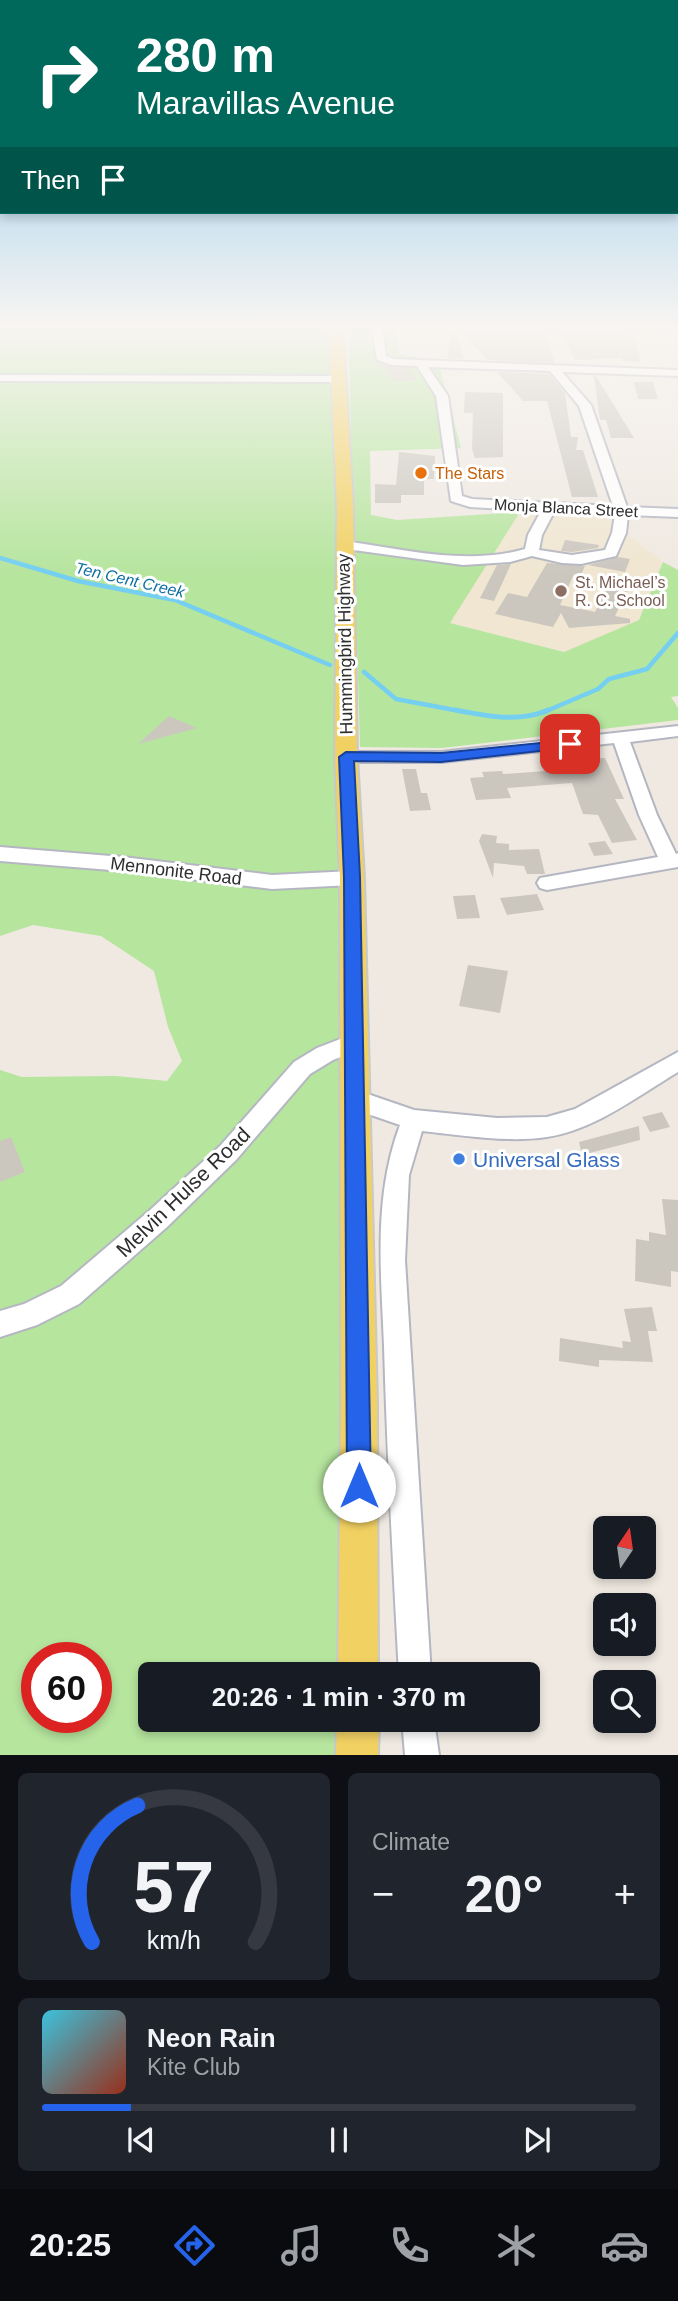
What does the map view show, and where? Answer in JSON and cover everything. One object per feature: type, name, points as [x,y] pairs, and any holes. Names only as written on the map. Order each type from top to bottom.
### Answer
[{"type":"main road","name":"Hummingbird Highway","points":[[339,410],[345,506],[346,757],[352,877],[359,1403],[358,1662]]},
{"type":"main road","points":[[357,1755],[358,1732]]},
{"type":"street","name":"Monja Blanca Street","points":[[444,410],[456,498],[470,503],[678,513]]},
{"type":"street","points":[[550,508],[535,535],[533,552],[555,560],[589,561],[611,553],[619,533],[622,512],[587,410]]},
{"type":"street","points":[[346,757],[441,757],[678,732]]},
{"type":"street","points":[[547,883],[673,860],[648,815],[621,739]]},
{"type":"street","name":"Mennonite Road","points":[[0,854],[123,864],[262,881],[352,877]]},
{"type":"street","name":"Melvin Hulse Road","points":[[0,1324],[28,1316],[70,1294],[158,1219],[228,1153],[302,1068],[325,1054],[353,1043]]},
{"type":"street","points":[[353,1099],[414,1120],[497,1128],[547,1127],[582,1117],[677,1064]]},
{"type":"street","points":[[414,1120],[403,1146],[391,1229],[398,1438],[414,1662]]},
{"type":"street","points":[[419,1732],[422,1755]]},
{"type":"lane","points":[[344,545],[385,549],[449,562],[520,557],[533,552]]},
{"type":"shaded area","name":"St. Michael’s R. C. School","points":[[520,512],[628,516],[627,534],[663,562],[639,620],[564,652],[450,623]]},
{"type":"green space","points":[[0,410],[337,410],[343,1407],[338,1662],[138,1662],[138,1732],[336,1732],[335,1755],[0,1755],[0,1070],[22,1077],[116,1076],[167,1081],[182,1061],[168,1027],[154,971],[101,936],[33,925],[0,936]]},
{"type":"green space","points":[[350,410],[451,410],[461,448],[370,451],[371,515],[397,520],[520,512],[450,623],[564,652],[639,620],[663,562],[678,570],[678,696],[671,697],[678,708],[678,720],[442,748],[360,747]]},
{"type":"building","points":[[464,410],[503,410],[503,457],[475,458],[472,449],[473,413],[464,413]]},
{"type":"building","points":[[549,410],[567,410],[571,437],[578,437],[576,450],[583,450],[598,497],[572,497]]},
{"type":"building","points":[[599,410],[617,410],[634,438],[611,438],[606,420],[600,420]]},
{"type":"building","points":[[399,452],[435,456],[434,479],[424,479],[424,495],[401,495],[401,503],[375,503],[375,484],[396,485]]},
{"type":"building","points":[[565,540],[599,545],[598,548],[561,551]]},
{"type":"building","points":[[619,557],[630,559],[625,572],[588,565]]},
{"type":"building","points":[[547,563],[585,566],[581,575],[574,574],[560,605],[595,612],[613,577],[632,581],[615,616],[630,619],[630,623],[569,628],[561,613],[553,627],[495,614],[508,593],[527,597]]},
{"type":"building","points":[[511,564],[494,601],[480,598],[497,565]]},
{"type":"building","points":[[169,716],[197,728],[138,744]]},
{"type":"building","points":[[605,758],[624,799],[615,799],[637,840],[612,843],[598,815],[583,814],[572,783],[507,788],[511,798],[476,800],[470,778],[484,777],[482,772],[502,771],[503,774],[560,770],[556,760]]},
{"type":"building","points":[[402,769],[416,769],[421,793],[427,793],[431,810],[410,811]]},
{"type":"building","points":[[482,834],[497,836],[496,843],[509,844],[509,850],[539,849],[545,874],[527,874],[524,866],[494,863],[493,878],[479,841]]},
{"type":"building","points":[[605,841],[613,854],[594,856],[588,843]]},
{"type":"building","points":[[537,894],[544,910],[507,915],[500,898]]},
{"type":"building","points":[[475,895],[480,918],[457,919],[453,896]]},
{"type":"building","points":[[468,965],[508,971],[500,1013],[459,1006]]},
{"type":"building","points":[[662,1112],[670,1127],[650,1132],[642,1117]]},
{"type":"building","points":[[639,1126],[640,1140],[582,1155],[579,1142]]},
{"type":"building","points":[[11,1137],[25,1172],[0,1182],[0,1141]]},
{"type":"building","points":[[662,1199],[678,1200],[678,1272],[671,1271],[671,1287],[635,1281],[636,1239],[649,1241],[649,1232],[666,1235]]},
{"type":"building","points":[[652,1307],[657,1331],[648,1331],[653,1362],[599,1360],[599,1367],[559,1361],[560,1338],[623,1348],[622,1341],[631,1342],[624,1309]]},
{"type":"waterway","name":"Ten Cent Creek","points":[[0,558],[78,581],[175,600],[330,665]]},
{"type":"waterway","name":"Ten Cent Creek","points":[[544,712],[598,689],[609,679],[647,669],[678,633]]},
{"type":"waterway","name":"Ten Cent Creek","points":[[364,672],[396,699],[465,712]]},
{"type":"waterway","name":"Ten Cent Creek","points":[[456,710],[514,717],[548,710]]},
{"type":"place","name":"The Stars","points":[[421,473]]},
{"type":"place","name":"St. Michael’s R. C. School","points":[[561,591]]},
{"type":"place","name":"Universal Glass","points":[[459,1159]]},
{"type":"route","points":[[359,1486],[352,877],[346,757],[441,757],[570,744]]}]
